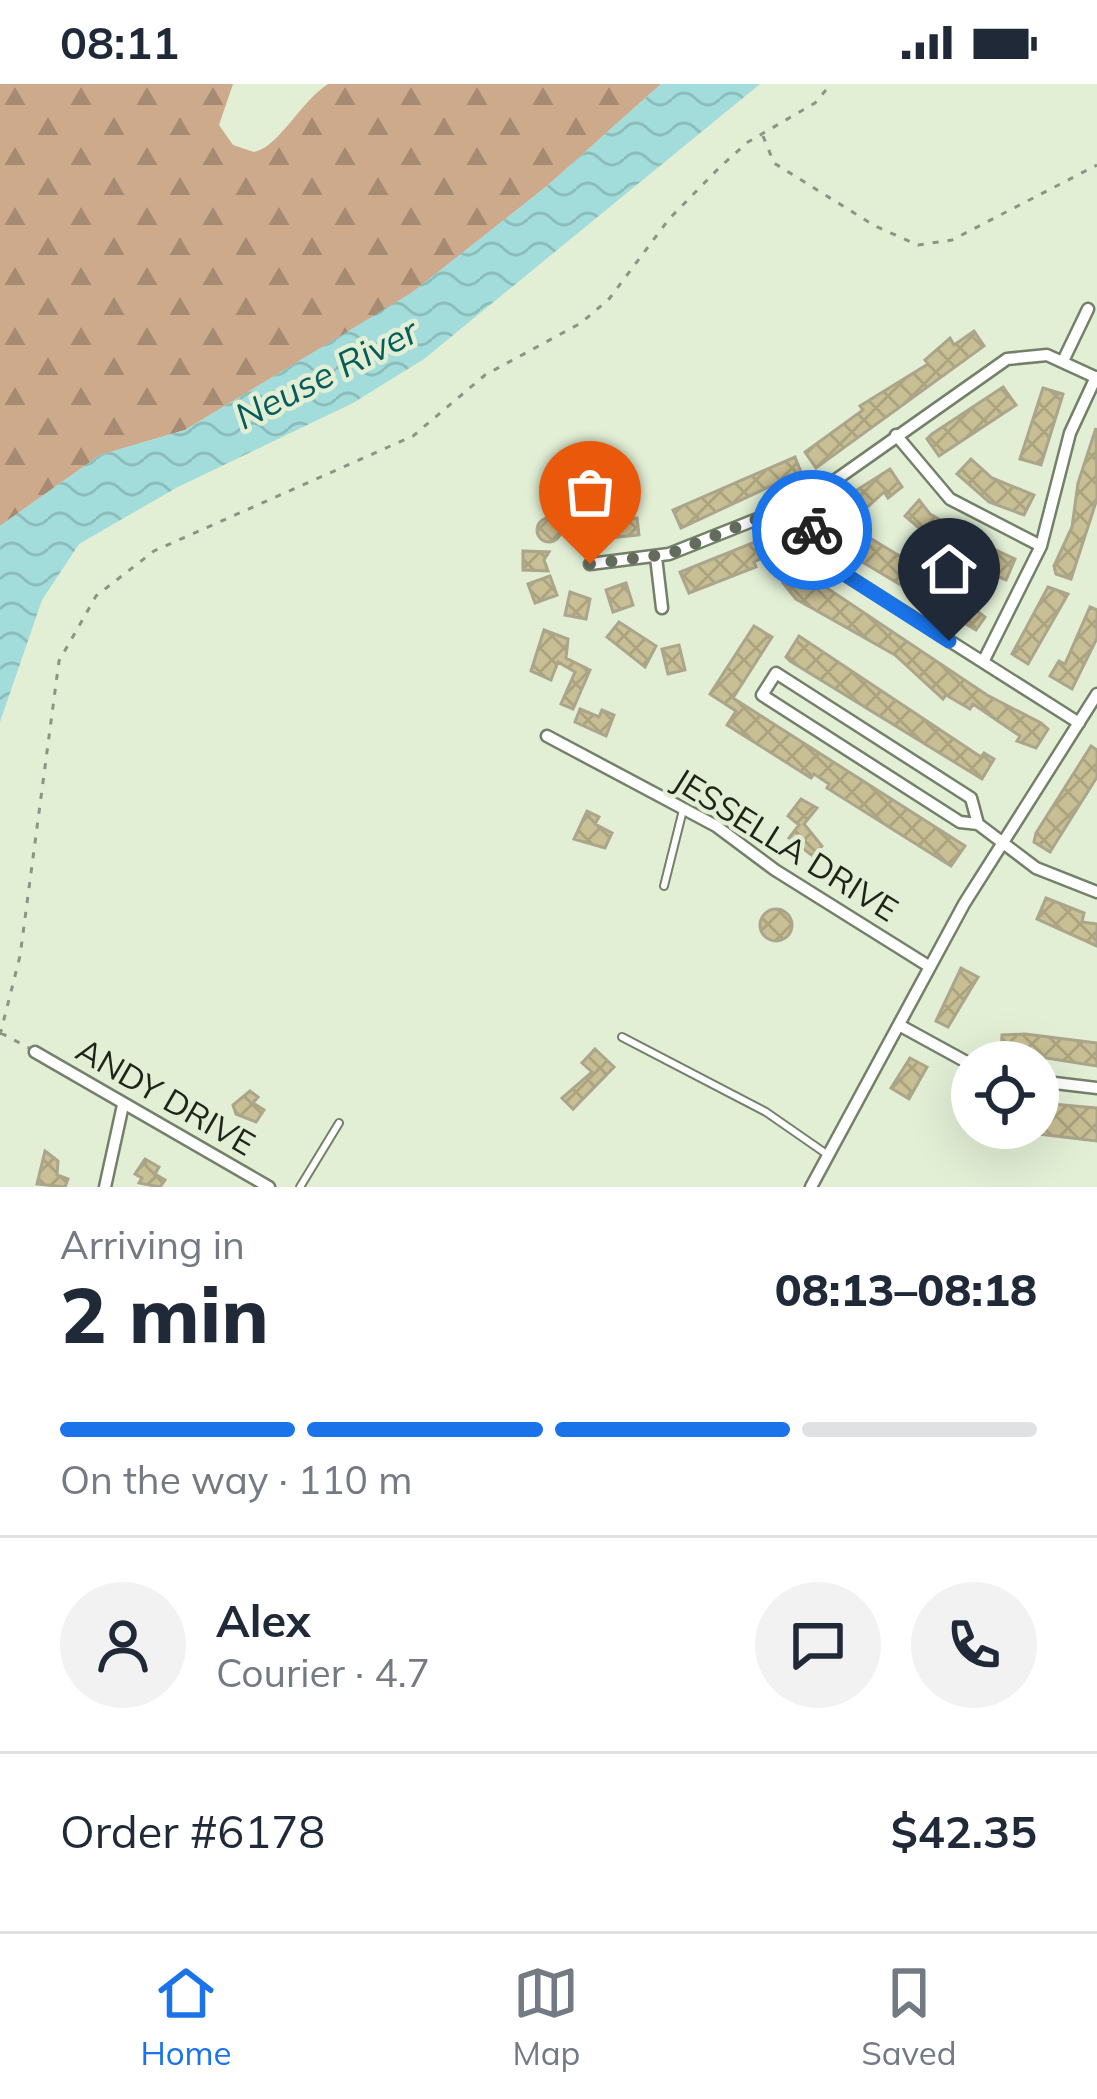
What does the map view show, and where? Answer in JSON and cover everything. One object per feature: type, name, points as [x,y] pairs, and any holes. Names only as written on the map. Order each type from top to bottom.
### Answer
[{"type":"street","points":[[1063,361],[1088,309]]},
{"type":"street","points":[[590,564],[656,557],[799,502],[1007,359],[1035,354],[1063,361],[1096,378],[1070,434],[1042,546],[983,662]]},
{"type":"street","points":[[896,435],[950,499],[1042,546]]},
{"type":"street","points":[[799,502],[823,552],[838,570],[1079,722]]},
{"type":"street","points":[[656,557],[662,608]]},
{"type":"street","points":[[978,824],[975,806],[960,790],[776,673],[762,695],[960,822],[978,824],[1054,878],[1097,892]]},
{"type":"street","points":[[811,1187],[1001,843],[1097,694]]},
{"type":"street","name":"JESSELLA DRIVE","points":[[548,736],[683,807],[930,967]]},
{"type":"street","points":[[898,1025],[951,1054]]},
{"type":"street","name":"ANDY DRIVE","points":[[35,1052],[269,1187]]},
{"type":"street","points":[[1059,1084],[1097,1088]]},
{"type":"street","points":[[105,1187],[123,1105]]},
{"type":"lane","points":[[664,886],[683,807]]},
{"type":"lane","points":[[622,1037],[766,1112],[828,1155]]},
{"type":"lane","points":[[301,1187],[339,1123]]},
{"type":"path","points":[[35,1052],[0,1034],[23,937],[59,661],[97,596],[154,550],[413,436],[485,375],[581,323],[622,284],[693,193],[719,168],[815,103],[831,84]]},
{"type":"path","points":[[763,134],[775,163],[875,226],[918,245],[952,240],[1097,165]]},
{"type":"green space","points":[[0,84],[233,84],[219,125],[233,145],[254,152],[272,142],[328,84],[661,84],[547,186],[412,293],[185,430],[100,455],[0,526]]},
{"type":"water","name":"Neuse River","points":[[661,84],[760,84],[424,359],[353,403],[176,488],[79,544],[42,600],[0,722],[0,526],[100,455],[185,430],[411,293],[547,186]]},
{"type":"building","points":[[974,331],[984,346],[816,468],[805,452],[863,410],[860,406],[928,364],[925,360],[950,338],[954,345]]},
{"type":"building","points":[[1003,387],[1016,405],[939,456],[927,439]]},
{"type":"building","points":[[1043,388],[1063,394],[1041,465],[1020,459]]},
{"type":"building","points":[[1096,428],[1097,499],[1071,579],[1056,574],[1054,566],[1072,527],[1078,483]]},
{"type":"building","points":[[795,457],[801,472],[681,528],[673,510]]},
{"type":"building","points":[[971,459],[992,478],[1034,495],[1024,515],[989,502],[957,474]]},
{"type":"building","points":[[890,469],[902,487],[888,498],[884,492],[842,530],[829,511],[833,505]]},
{"type":"building","points":[[919,500],[930,514],[958,530],[945,550],[905,516]]},
{"type":"building","points":[[613,510],[615,522],[637,518],[639,535],[609,538],[600,536],[598,526],[574,529],[572,515]]},
{"type":"building","points":[[549,518],[558,521],[558,539],[549,542],[540,539],[537,530],[540,521]]},
{"type":"building","points":[[790,528],[798,548],[784,554],[782,549],[754,562],[756,567],[689,593],[680,572]]},
{"type":"building","points":[[865,535],[903,558],[900,564],[928,581],[931,576],[985,617],[976,630],[859,560],[862,555],[855,550]]},
{"type":"building","points":[[970,538],[1015,559],[1006,580],[959,560]]},
{"type":"building","points":[[523,551],[549,552],[544,560],[548,571],[523,570]]},
{"type":"building","points":[[802,567],[818,588],[821,584],[987,695],[1041,723],[1048,729],[1036,748],[1017,741],[1020,736],[973,704],[970,709],[946,695],[943,699],[895,655],[796,599],[783,583]]},
{"type":"building","points":[[550,576],[557,595],[535,603],[528,584]]},
{"type":"building","points":[[626,583],[633,605],[613,612],[606,590]]},
{"type":"building","points":[[1048,587],[1068,594],[1028,664],[1012,654]]},
{"type":"building","points":[[570,592],[590,599],[586,619],[565,615]]},
{"type":"building","points":[[1090,607],[1097,610],[1097,638],[1072,689],[1050,676],[1059,661],[1065,664]]},
{"type":"building","points":[[619,622],[656,646],[645,667],[607,637]]},
{"type":"building","points":[[754,626],[772,637],[733,698],[965,846],[951,866],[827,788],[829,784],[814,774],[811,778],[727,725],[736,711],[710,694]]},
{"type":"building","points":[[544,630],[568,639],[566,658],[590,670],[573,709],[561,704],[575,672],[558,662],[551,680],[531,671]]},
{"type":"building","points":[[799,636],[981,757],[984,753],[994,759],[982,779],[790,661],[786,657]]},
{"type":"building","points":[[679,645],[685,670],[668,674],[662,649]]},
{"type":"building","points":[[580,709],[599,717],[602,710],[614,715],[606,736],[575,722]]},
{"type":"building","points":[[1091,746],[1097,750],[1097,777],[1050,852],[1034,842],[1036,833]]},
{"type":"building","points":[[801,799],[817,808],[804,824],[822,846],[814,857],[789,838],[799,825],[788,816]]},
{"type":"building","points":[[587,811],[599,817],[595,824],[612,833],[605,848],[574,839]]},
{"type":"building","points":[[1046,898],[1084,913],[1082,922],[1097,924],[1097,946],[1037,919]]},
{"type":"building","points":[[776,909],[787,914],[792,925],[787,936],[776,941],[765,936],[760,925],[765,914]]},
{"type":"building","points":[[961,968],[978,977],[948,1027],[936,1021]]},
{"type":"building","points":[[1002,1035],[1097,1043],[1097,1066],[1059,1060],[1059,1041],[1002,1041]]},
{"type":"building","points":[[595,1049],[614,1067],[573,1109],[562,1098],[592,1072],[582,1063]]},
{"type":"building","points":[[910,1058],[927,1067],[909,1099],[891,1088]]},
{"type":"building","points":[[250,1091],[258,1097],[253,1103],[264,1110],[256,1122],[236,1114],[233,1105]]},
{"type":"building","points":[[1059,1105],[1097,1108],[1097,1141],[1059,1136]]},
{"type":"building","points":[[45,1151],[58,1161],[57,1175],[68,1179],[65,1187],[37,1184]]},
{"type":"building","points":[[145,1159],[159,1167],[155,1174],[165,1180],[160,1187],[139,1183],[142,1178],[135,1174]]},
{"type":"way so far","points":[[590,564],[669,554],[799,502],[812,530]]},
{"type":"route","points":[[812,530],[838,570],[949,641]]}]
